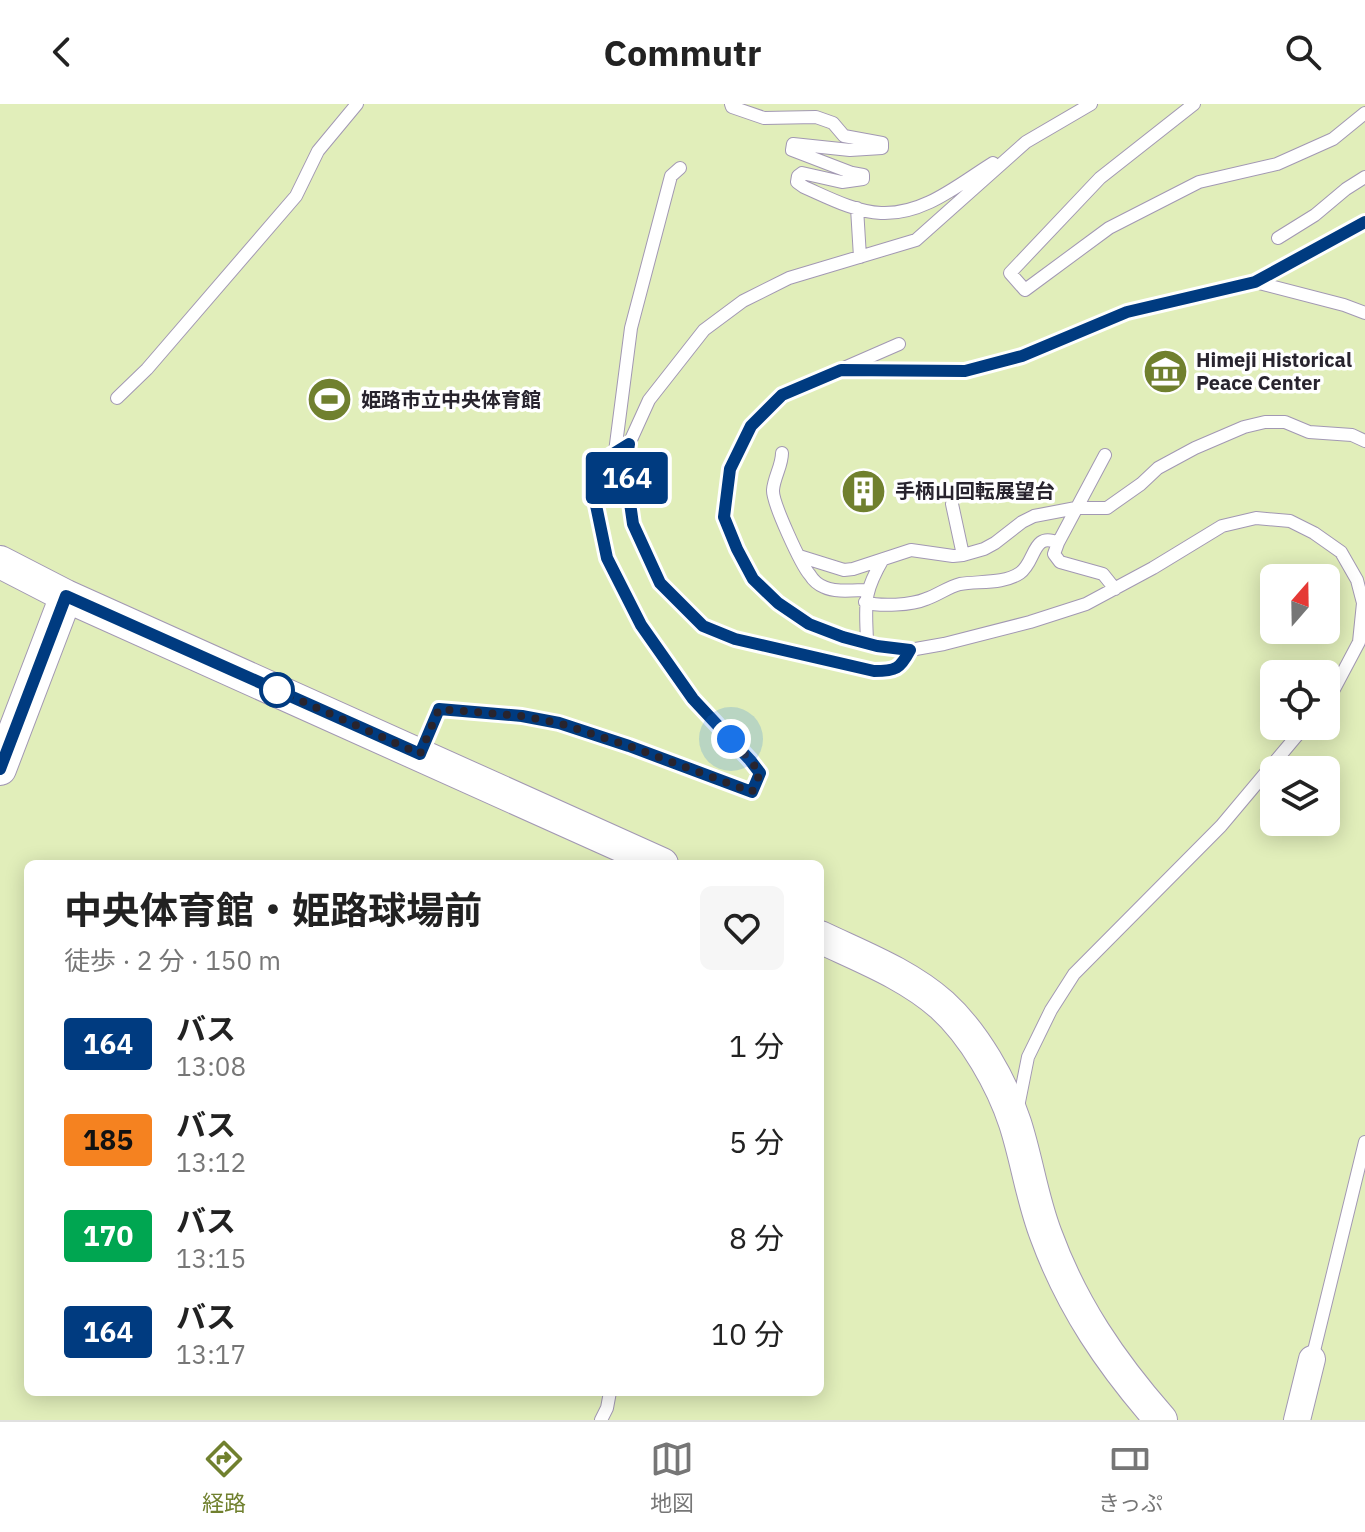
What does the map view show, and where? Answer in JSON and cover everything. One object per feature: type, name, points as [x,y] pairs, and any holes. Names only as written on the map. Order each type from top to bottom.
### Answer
[{"type":"street","points":[[0,562],[66,596],[653,860]]},
{"type":"street","points":[[0,769],[66,596]]},
{"type":"street","points":[[824,939],[919,988],[942,1006],[967,1033],[995,1078],[1015,1122],[1045,1233],[1061,1272],[1089,1327],[1129,1383],[1161,1420]]},
{"type":"street","points":[[1297,1420],[1312,1359]]},
{"type":"lane","points":[[117,398],[147,369],[296,196],[318,151],[357,104]]},
{"type":"lane","points":[[731,104],[764,118],[816,117],[833,123],[844,136],[882,143],[882,148],[850,150],[793,144],[792,150],[863,175],[863,179],[842,182],[802,173],[797,182],[857,208],[880,213],[915,209],[939,197],[1091,104]]},
{"type":"lane","points":[[1194,104],[1100,178],[1010,273],[1025,290],[1109,228],[1199,182],[1277,164],[1333,139],[1365,113]]},
{"type":"lane","points":[[910,650],[902,665],[891,671],[874,671],[735,639],[703,626],[660,583],[633,524],[625,468],[629,444],[649,400],[704,330],[743,301],[789,278],[916,240],[1026,142]]},
{"type":"lane","points":[[615,452],[631,328],[671,176],[680,168]]},
{"type":"lane","points":[[1278,238],[1315,215],[1365,177]]},
{"type":"lane","points":[[857,208],[860,257]]},
{"type":"lane","points":[[841,370],[965,371],[1022,356],[1127,312],[1255,282],[1365,222]]},
{"type":"lane","points":[[1255,282],[1365,313]]},
{"type":"lane","points":[[899,344],[782,395],[751,426],[730,469],[724,517],[753,579],[778,603],[809,624],[843,637],[910,650],[1030,622],[1086,604],[1222,526],[1256,518],[1290,521],[1341,552],[1357,580],[1363,603],[1359,642],[1340,678]]},
{"type":"lane","points":[[799,556],[844,570],[911,550],[953,556],[984,549],[1026,519],[1076,508],[1107,508],[1158,468],[1195,448],[1244,427],[1265,422],[1285,422],[1309,432],[1352,435],[1365,441]]},
{"type":"lane","points":[[420,754],[439,709],[522,716],[585,731],[752,792],[760,773],[693,699],[641,625],[607,558],[592,486],[608,457],[629,444]]},
{"type":"lane","points":[[782,453],[773,492],[790,537],[810,576],[831,590],[866,596],[879,605],[917,602],[953,586],[1010,577],[1024,569],[1042,541],[1058,543]]},
{"type":"lane","points":[[1105,455],[1054,554],[1060,562],[1103,574],[1115,589]]},
{"type":"lane","points":[[952,504],[963,555]]},
{"type":"lane","points":[[867,643],[866,596],[883,559]]},
{"type":"lane","points":[[1015,1122],[1028,1057],[1051,1010],[1074,974],[1221,826],[1293,740]]},
{"type":"lane","points":[[1312,1359],[1365,1142]]},
{"type":"lane","points":[[601,1420],[609,1396]]},
{"type":"green space","points":[[0,104],[1365,104],[1365,1420],[0,1420]]},
{"type":"bus line","name":"164","points":[[0,769],[66,596],[420,754],[439,709],[522,716],[559,723],[629,746],[752,792],[760,773],[693,699],[641,625],[607,558],[592,486],[608,457],[629,444],[625,468],[633,524],[660,583],[703,626],[735,639],[874,671],[891,671],[902,665],[910,650],[843,637],[809,624],[778,603],[753,579],[724,517],[730,469],[751,426],[782,395],[841,370],[965,371],[1022,356],[1127,312],[1255,282],[1365,222]]},
{"type":"place","name":"Himeji Historical Peace Center","points":[[1165,371]]},
{"type":"place","name":"姫路市立中央体育館","points":[[330,400]]},
{"type":"place","name":"手柄山回転展望台","points":[[864,491]]},
{"type":"route","points":[[277,690],[420,754],[439,709],[522,716],[559,723],[629,746],[752,792],[760,773],[731,739]]}]
